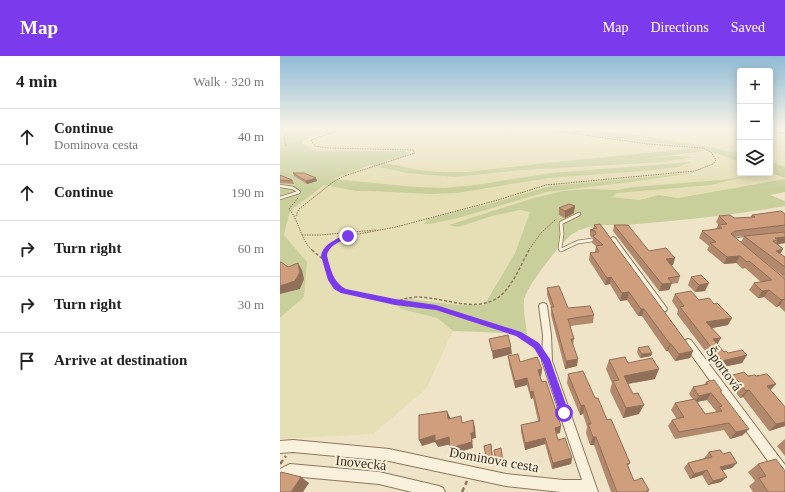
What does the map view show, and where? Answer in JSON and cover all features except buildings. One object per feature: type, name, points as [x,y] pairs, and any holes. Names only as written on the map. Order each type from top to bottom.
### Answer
[{"type":"street","points":[[738,246],[732,241],[758,237]]},
{"type":"street","points":[[612,239],[670,319]]},
{"type":"street","name":"Dominova cesta","points":[[280,447],[292,446],[389,455],[506,480],[591,489],[547,362],[547,335],[543,306]]},
{"type":"street","name":"Športová","points":[[684,338],[785,475]]},
{"type":"street","name":"Inovecká","points":[[280,475],[290,470],[379,478],[439,492]]},
{"type":"lane","points":[[280,186],[293,188],[299,192]]},
{"type":"lane","points":[[280,198],[299,192]]},
{"type":"lane","points":[[579,214],[561,223],[561,250],[578,242],[592,240]]},
{"type":"path","points":[[296,216],[299,209],[333,182],[344,176],[415,153],[413,150],[382,149]]},
{"type":"path","points":[[547,362],[536,345],[518,334],[436,308],[395,302],[344,291],[337,287],[331,280],[324,252],[336,242],[348,236],[384,229],[554,184],[695,170],[713,164],[716,160],[711,152],[705,149]]},
{"type":"path","points":[[299,192],[300,195],[289,209],[296,216],[304,242],[326,262]]},
{"type":"path","points":[[395,302],[409,297],[472,304],[483,303],[496,299],[508,286],[533,242],[544,228],[556,219]]},
{"type":"path","points":[[302,235],[320,235],[384,229]]},
{"type":"shaded area","points":[[312,149],[707,149],[737,161],[737,176],[773,176],[773,174],[785,179],[678,198],[659,195],[639,200],[611,197],[530,212],[515,253],[483,305],[457,305],[416,298],[401,299],[401,309],[437,318],[453,331],[426,389],[373,434],[280,439],[280,318],[304,297],[284,235],[290,211],[332,179],[379,162],[403,157],[404,151],[321,151]]},
{"type":"shaded area","points":[[719,149],[737,149],[737,153]]},
{"type":"shaded area","points":[[773,149],[785,149],[785,167],[773,163]]},
{"type":"green space","points":[[280,149],[404,151],[409,153],[403,157],[381,162],[418,170],[438,172],[467,172],[683,149],[701,149],[706,151],[641,159],[674,156],[693,157],[662,162],[523,170],[455,177],[407,173],[370,165],[333,179],[416,187],[445,188],[475,185],[551,173],[691,162],[679,167],[549,178],[456,193],[431,194],[357,191],[324,185],[290,211],[284,235],[307,262],[304,297],[280,318]]},
{"type":"green space","points":[[705,149],[718,149],[737,153],[737,161]]},
{"type":"green space","points":[[773,163],[785,167],[785,178],[773,174]]},
{"type":"green space","points":[[700,172],[546,192],[458,218],[424,224],[427,220],[439,216],[489,204],[551,186]]},
{"type":"green space","points":[[743,177],[711,185],[617,193],[612,197],[639,200],[659,195],[678,198],[785,179],[785,192],[770,195],[785,201],[785,206],[692,219],[589,227],[574,233],[562,244],[546,264],[526,294],[524,300],[524,313],[527,334],[453,331],[437,318],[401,309],[397,305],[401,299],[405,298],[457,305],[484,305],[515,253],[530,212],[520,210],[492,216],[458,227],[449,225],[534,198],[563,191],[589,189],[617,190],[633,187]]},
{"type":"route","points":[[348,236],[331,244],[324,252],[331,280],[337,287],[344,291],[395,302],[436,308],[518,334],[536,345],[547,362],[564,413]]}]
